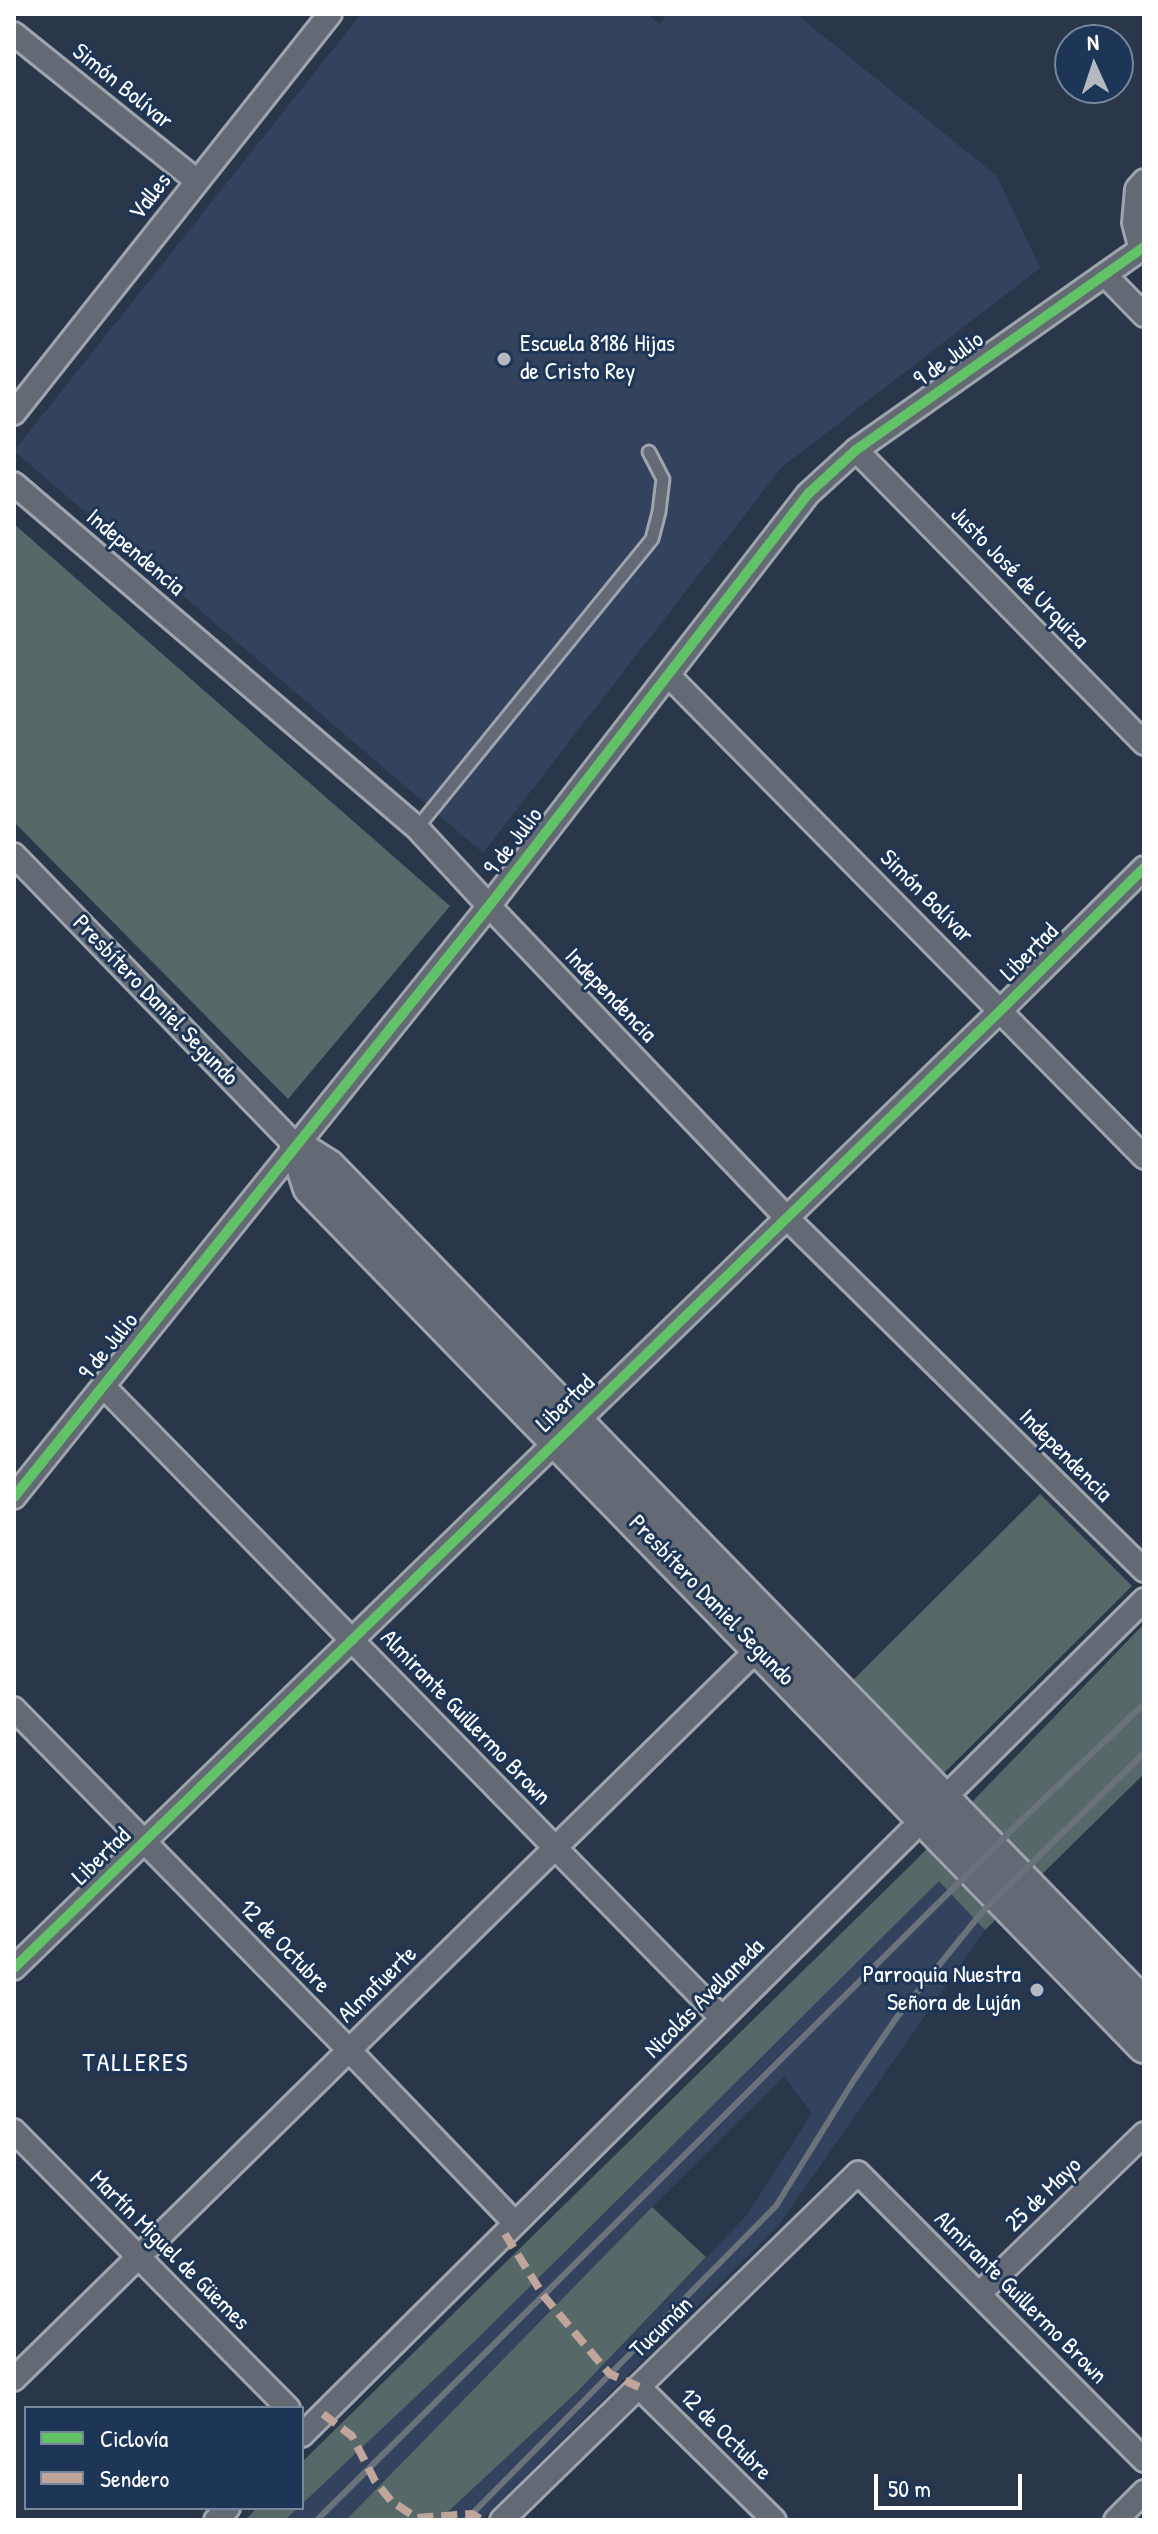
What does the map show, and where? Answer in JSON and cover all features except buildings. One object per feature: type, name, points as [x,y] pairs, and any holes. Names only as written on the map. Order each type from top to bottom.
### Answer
[{"type":"main road","name":"Presbítero Daniel Segundo","points":[[296,1146],[328,1166],[567,1432],[933,1809],[1144,2046]]},
{"type":"main road","name":"Presbítero Daniel Segundo","points":[[933,1809],[1144,2005]]},
{"type":"street","name":"Valles","points":[[14,413],[330,14]]},
{"type":"street","name":"Simón Bolívar","points":[[14,34],[197,181]]},
{"type":"street","points":[[1142,249],[1134,223],[1137,189],[1144,181]]},
{"type":"street","name":"9 de Julio","points":[[14,1497],[489,906],[808,494],[856,450],[1142,249]]},
{"type":"street","points":[[1105,275],[1144,315]]},
{"type":"street","name":"Justo José de Urquiza","points":[[856,450],[1144,743]]},
{"type":"street","name":"Independencia","points":[[14,484],[417,828],[786,1217],[1144,1570]]},
{"type":"street","name":"Simón Bolívar","points":[[669,676],[1144,1157]]},
{"type":"street","name":"Presbítero Daniel Segundo","points":[[14,855],[296,1146]]},
{"type":"street","name":"Libertad","points":[[14,1968],[146,1843],[1144,868]]},
{"type":"street","name":"Almirante Guillermo Brown","points":[[103,1386],[722,2018]]},
{"type":"street","name":"Nicolás Avellaneda","points":[[304,2429],[1144,1600]]},
{"type":"street","name":"Almafuerte","points":[[14,2379],[768,1639]]},
{"type":"street","name":"12 de Octubre","points":[[14,1709],[515,2223]]},
{"type":"street","name":"Martín Miguel de Güemes","points":[[14,2131],[286,2406]]},
{"type":"street","name":"25 de Mayo","points":[[979,2294],[1144,2134]]},
{"type":"street","name":"Almirante Guillermo Brown","points":[[858,2173],[1144,2460]]},
{"type":"street","name":"Tucumán","points":[[502,2520],[858,2173]]},
{"type":"street","name":"12 de Octubre","points":[[639,2387],[774,2520]]},
{"type":"street","points":[[1116,2520],[1144,2492]]},
{"type":"lane","points":[[417,828],[652,539],[663,479],[649,452]]},
{"type":"shaded area","name":"Escuela 8186 Hijas de Cristo Rey","points":[[361,14],[646,14],[660,24],[667,14],[796,14],[997,176],[1040,268],[782,467],[483,853],[14,451]]},
{"type":"shaded area","points":[[14,524],[450,906],[288,1099],[14,822]]},
{"type":"shaded area","points":[[1040,1494],[1132,1586],[940,1777],[848,1685]]},
{"type":"shaded area","points":[[1144,1624],[1144,1774],[985,1930],[939,1881],[476,2340],[304,2502],[304,2460],[915,1861]]},
{"type":"shaded area","points":[[939,1880],[985,1930],[778,2226],[482,2520],[439,2520],[577,2392],[747,2215],[812,2113],[784,2077],[652,2207],[346,2520],[285,2520],[296,2510],[304,2510],[304,2502],[476,2340]]},
{"type":"shaded area","points":[[652,2207],[706,2257],[577,2392],[439,2520],[346,2520]]},
{"type":"shaded area","points":[[255,2510],[296,2510],[285,2520],[245,2520]]},
{"type":"railway","points":[[317,2520],[1027,1815],[1144,1704]]},
{"type":"railway","points":[[466,2520],[776,2206],[897,2017],[983,1911],[1144,1753]]},
{"type":"marked path","points":[[505,2234],[543,2295],[601,2364],[610,2374],[639,2387]]},
{"type":"marked path","points":[[323,2414],[352,2436],[375,2481],[391,2501],[417,2518],[472,2514],[482,2520]]},
{"type":"cycle path","points":[[14,1497],[489,906],[808,494],[856,450],[1144,247]]},
{"type":"cycle path","points":[[14,1968],[1144,868]]},
{"type":"place","name":"Escuela 8186 Hijas de Cristo Rey","points":[[504,359]]},
{"type":"place","name":"Parroquia Nuestra Señora de Luján","points":[[1037,1990]]},
{"type":"district","name":"TALLERES","points":[[136,2064]]}]
